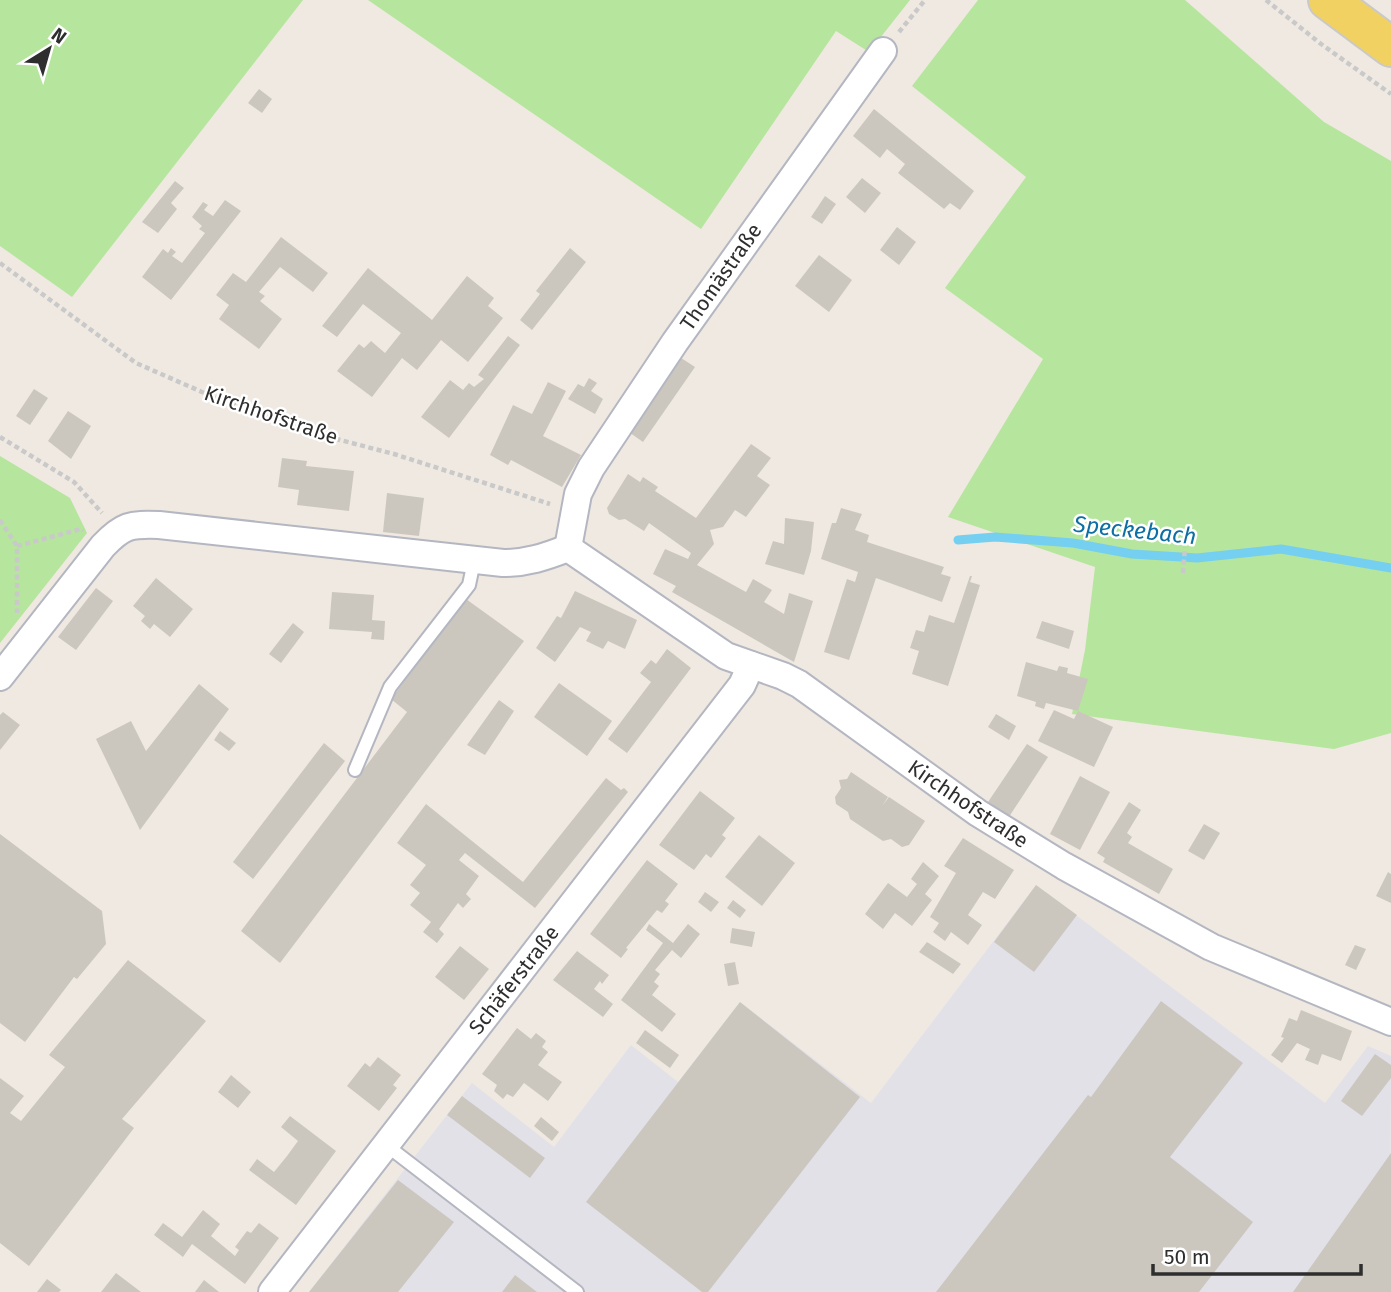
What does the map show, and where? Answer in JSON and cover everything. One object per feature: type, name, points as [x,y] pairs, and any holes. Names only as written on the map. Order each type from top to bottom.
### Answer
[{"type":"main road","points":[[1328,0],[1391,47]]},
{"type":"street","name":"Thomästraße","points":[[574,512],[578,494],[591,468],[667,354],[883,51]]},
{"type":"street","points":[[0,677],[110,538],[126,526],[159,525],[474,561],[523,563],[539,560],[568,548],[574,512]]},
{"type":"street","name":"Kirchhofstraße","points":[[568,548],[708,645],[738,662],[799,684],[968,806],[1064,866],[1211,947],[1391,1022]]},
{"type":"street","name":"Schäferstraße","points":[[272,1292],[741,685],[751,665]]},
{"type":"lane","points":[[355,770],[390,687],[469,585],[474,561]]},
{"type":"lane","points":[[386,1145],[577,1292]]},
{"type":"path","points":[[883,51],[925,0]]},
{"type":"path","points":[[1266,0],[1321,44],[1391,94]]},
{"type":"path","name":"Kirchhofstraße","points":[[0,263],[136,363],[202,392],[294,428],[394,454],[574,512]]},
{"type":"path","points":[[0,437],[74,482],[110,538]]},
{"type":"path","points":[[0,520],[17,546],[17,628],[30,639]]},
{"type":"path","points":[[17,546],[81,529],[110,538]]},
{"type":"path","points":[[1183,573],[1185,547]]},
{"type":"shaded area","points":[[1036,885],[1325,1103],[1368,1046],[1391,1056],[1390,1292],[309,1292],[472,1083],[554,1147],[631,1045],[678,1082],[740,1002],[871,1103]]},
{"type":"green space","points":[[0,0],[303,0],[72,297],[0,246]]},
{"type":"green space","points":[[368,0],[910,0],[869,52],[836,31],[701,229]]},
{"type":"green space","points":[[978,0],[1185,0],[1324,122],[1391,161],[1391,733],[1334,749],[1072,714],[1085,650],[1095,567],[948,517],[1043,359],[945,288],[1026,177],[912,86]]},
{"type":"green space","points":[[0,456],[70,498],[87,533],[0,643]]},
{"type":"building","points":[[259,89],[272,99],[262,113],[248,103]]},
{"type":"building","points":[[874,109],[974,191],[960,210],[950,203],[944,209],[898,173],[905,164],[887,149],[880,158],[853,136]]},
{"type":"building","points":[[862,178],[881,193],[865,213],[846,197]]},
{"type":"building","points":[[175,181],[184,188],[171,203],[177,209],[158,233],[142,222]]},
{"type":"building","points":[[825,196],[836,204],[822,224],[811,217]]},
{"type":"building","points":[[225,200],[241,211],[171,300],[142,277],[163,249],[168,253],[171,248],[176,252],[172,256],[182,263],[205,233],[199,229],[202,226],[192,217],[203,202],[208,205],[204,210],[213,216]]},
{"type":"building","points":[[897,227],[916,242],[899,265],[880,250]]},
{"type":"building","points":[[281,237],[328,273],[313,292],[280,267],[259,292],[265,296],[260,301],[282,319],[259,349],[219,319],[229,305],[216,295],[233,273],[246,282]]},
{"type":"building","points":[[570,248],[586,262],[532,330],[520,320],[540,294],[536,291]]},
{"type":"building","points":[[819,255],[852,280],[829,312],[795,286]]},
{"type":"building","points":[[368,268],[432,320],[467,276],[494,298],[488,306],[503,318],[468,362],[441,340],[417,370],[402,358],[372,397],[337,371],[359,344],[364,348],[371,341],[385,353],[401,333],[363,304],[337,337],[322,326]]},
{"type":"building","points":[[508,336],[520,345],[449,438],[421,417],[450,380],[463,390],[469,383],[474,387],[484,379],[478,375]]},
{"type":"building","points":[[678,356],[695,367],[643,442],[626,430]]},
{"type":"building","points":[[589,378],[597,383],[591,391],[603,399],[595,414],[568,399],[578,384],[584,387]]},
{"type":"building","points":[[548,382],[566,391],[543,436],[581,455],[562,487],[511,460],[508,465],[490,455],[513,405],[532,414]]},
{"type":"building","points":[[34,389],[48,398],[30,425],[16,416]]},
{"type":"building","points":[[68,411],[91,426],[71,459],[48,441]]},
{"type":"building","points":[[751,444],[771,458],[757,476],[770,485],[746,517],[735,510],[723,527],[710,530],[714,544],[697,565],[746,592],[753,579],[772,590],[764,602],[784,614],[789,593],[813,601],[794,662],[672,592],[676,586],[653,574],[665,549],[688,559],[691,553],[649,523],[644,531],[625,519],[619,520],[609,514],[607,508],[628,474],[640,482],[643,477],[658,487],[655,491],[696,518]]},
{"type":"building","points":[[282,458],[307,461],[306,466],[354,471],[349,511],[297,505],[299,490],[278,487]]},
{"type":"building","points":[[387,493],[424,498],[419,536],[383,532]]},
{"type":"building","points":[[841,508],[862,514],[855,530],[869,535],[867,542],[944,567],[941,574],[951,577],[942,602],[876,578],[849,660],[824,652],[847,579],[855,582],[858,572],[821,559],[832,523],[836,523]]},
{"type":"building","points":[[785,518],[814,522],[811,551],[804,575],[765,564],[773,541],[784,544]]},
{"type":"building","points":[[970,576],[970,582],[980,585],[948,686],[912,674],[919,651],[910,648],[916,630],[924,632],[929,615],[954,623]]},
{"type":"building","points":[[156,578],[193,609],[170,637],[154,624],[150,629],[141,621],[145,616],[133,606]]},
{"type":"building","points":[[96,588],[113,601],[76,650],[58,637]]},
{"type":"building","points":[[575,591],[637,620],[625,649],[608,641],[603,649],[586,641],[591,632],[580,627],[555,662],[536,648],[557,616],[561,618]]},
{"type":"building","points":[[332,592],[374,595],[372,620],[385,621],[384,640],[371,639],[372,632],[329,629]]},
{"type":"building","points":[[466,599],[524,641],[280,963],[241,931],[407,712],[391,699]]},
{"type":"building","points":[[1042,621],[1074,631],[1069,649],[1036,638]]},
{"type":"building","points":[[293,623],[304,632],[281,663],[269,654]]},
{"type":"building","points":[[667,649],[691,668],[627,753],[608,739],[651,682],[640,673],[651,660],[656,664]]},
{"type":"building","points":[[1026,662],[1057,671],[1059,666],[1068,668],[1067,673],[1088,679],[1078,711],[1046,703],[1044,709],[1035,706],[1036,702],[1017,696]]},
{"type":"building","points":[[559,683],[612,721],[587,756],[534,717]]},
{"type":"building","points":[[199,684],[229,709],[140,830],[96,739],[131,721],[146,751]]},
{"type":"building","points":[[499,700],[514,711],[485,755],[467,745]]},
{"type":"building","points":[[1054,710],[1074,719],[1078,711],[1113,727],[1094,767],[1038,741]]},
{"type":"building","points":[[3,712],[20,725],[0,750],[0,715]]},
{"type":"building","points":[[996,714],[1016,726],[1009,740],[988,727]]},
{"type":"building","points":[[220,731],[236,743],[229,751],[214,740]]},
{"type":"building","points":[[324,743],[345,761],[253,879],[233,862]]},
{"type":"building","points":[[1027,744],[1048,757],[1007,820],[986,805]]},
{"type":"building","points":[[851,772],[888,797],[882,806],[889,797],[925,821],[909,845],[902,847],[891,839],[883,841],[850,819],[848,812],[836,804],[835,797],[841,788],[839,780],[847,779]]},
{"type":"building","points":[[1080,776],[1110,792],[1080,850],[1050,834]]},
{"type":"building","points":[[606,778],[628,792],[535,908],[465,853],[459,860],[479,876],[466,894],[471,899],[463,908],[458,903],[439,929],[444,934],[437,943],[423,932],[431,922],[410,905],[420,893],[410,885],[426,865],[397,843],[426,804],[523,882]]},
{"type":"building","points":[[700,791],[735,818],[722,835],[726,838],[711,858],[706,854],[694,870],[659,845]]},
{"type":"building","points":[[1129,802],[1141,810],[1127,833],[1132,837],[1128,843],[1173,869],[1159,894],[1103,862],[1105,858],[1097,853]]},
{"type":"building","points":[[1204,824],[1220,833],[1204,860],[1188,851]]},
{"type":"building","points":[[0,834],[102,911],[106,944],[77,979],[74,977],[25,1042],[0,1023]]},
{"type":"building","points":[[759,835],[795,863],[762,906],[725,877]]},
{"type":"building","points":[[963,838],[1014,870],[995,899],[983,892],[968,915],[982,925],[968,945],[951,932],[945,941],[933,932],[939,923],[930,917],[956,873],[944,866]]},
{"type":"building","points":[[647,860],[678,884],[665,901],[669,904],[662,913],[657,910],[621,958],[590,934]]},
{"type":"building","points":[[923,862],[939,876],[925,894],[932,900],[912,926],[895,913],[883,929],[865,914],[888,883],[907,897],[917,884],[911,879]]},
{"type":"building","points":[[1388,872],[1391,874],[1391,903],[1376,896]]},
{"type":"building","points":[[1036,885],[1077,915],[1034,972],[994,942]]},
{"type":"building","points":[[705,892],[719,902],[711,912],[698,902]]},
{"type":"building","points":[[733,900],[746,910],[740,918],[727,908]]},
{"type":"building","points":[[649,924],[673,943],[688,924],[700,934],[681,958],[672,950],[655,970],[660,974],[654,982],[659,986],[652,995],[676,1014],[662,1032],[621,1000],[663,943],[646,930]]},
{"type":"building","points":[[732,928],[755,932],[752,947],[730,943]]},
{"type":"building","points":[[927,942],[961,964],[953,974],[919,952]]},
{"type":"building","points":[[1355,945],[1366,949],[1356,970],[1345,965]]},
{"type":"building","points":[[460,946],[489,969],[464,1000],[435,977]]},
{"type":"building","points":[[577,951],[609,975],[594,989],[613,1004],[603,1017],[553,980]]},
{"type":"building","points":[[128,960],[206,1021],[122,1119],[134,1128],[29,1266],[0,1243],[0,1078],[24,1096],[10,1113],[21,1121],[65,1067],[49,1055]]},
{"type":"building","points":[[735,962],[739,984],[728,986],[724,964]]},
{"type":"building","points":[[1161,1001],[1243,1063],[1170,1157],[1253,1222],[1199,1292],[936,1292],[1088,1095],[1091,1097]]},
{"type":"building","points":[[740,1002],[860,1097],[708,1292],[702,1292],[586,1202]]},
{"type":"building","points":[[1301,1010],[1352,1031],[1341,1061],[1322,1054],[1318,1065],[1305,1060],[1310,1049],[1297,1043],[1282,1063],[1271,1055],[1284,1038],[1281,1037],[1289,1018],[1297,1021]]},
{"type":"building","points":[[517,1028],[531,1039],[536,1033],[546,1041],[542,1047],[548,1052],[538,1065],[562,1082],[548,1101],[524,1083],[513,1097],[507,1094],[503,1099],[494,1091],[497,1085],[482,1074]]},
{"type":"building","points":[[645,1030],[679,1055],[670,1068],[636,1043]]},
{"type":"building","points":[[1375,1054],[1391,1065],[1391,1078],[1362,1116],[1341,1101]]},
{"type":"building","points":[[378,1057],[401,1075],[393,1085],[397,1088],[379,1111],[347,1086],[365,1063],[370,1067]]},
{"type":"building","points":[[231,1075],[251,1092],[238,1108],[218,1092]]},
{"type":"building","points":[[462,1096],[545,1158],[530,1178],[447,1115]]},
{"type":"building","points":[[290,1116],[336,1151],[296,1205],[249,1170],[257,1159],[274,1172],[287,1156],[298,1141],[281,1127]]},
{"type":"building","points":[[541,1117],[559,1132],[552,1141],[534,1126]]},
{"type":"building","points":[[1391,1153],[1391,1292],[1293,1292]]},
{"type":"building","points":[[398,1180],[454,1222],[398,1292],[309,1292]]},
{"type":"building","points":[[203,1210],[220,1224],[211,1236],[235,1256],[239,1250],[235,1247],[247,1231],[251,1233],[259,1223],[279,1238],[245,1284],[192,1244],[183,1257],[154,1235],[163,1223],[182,1237]]},
{"type":"building","points":[[116,1273],[141,1292],[101,1292]]},
{"type":"building","points":[[515,1275],[537,1292],[502,1292]]},
{"type":"building","points":[[47,1279],[61,1290],[37,1292]]},
{"type":"building","points":[[204,1280],[219,1292],[195,1292]]},
{"type":"waterway","name":"Speckebach","points":[[958,540],[995,537],[1073,543],[1132,554],[1197,558],[1281,549],[1391,568]]}]
